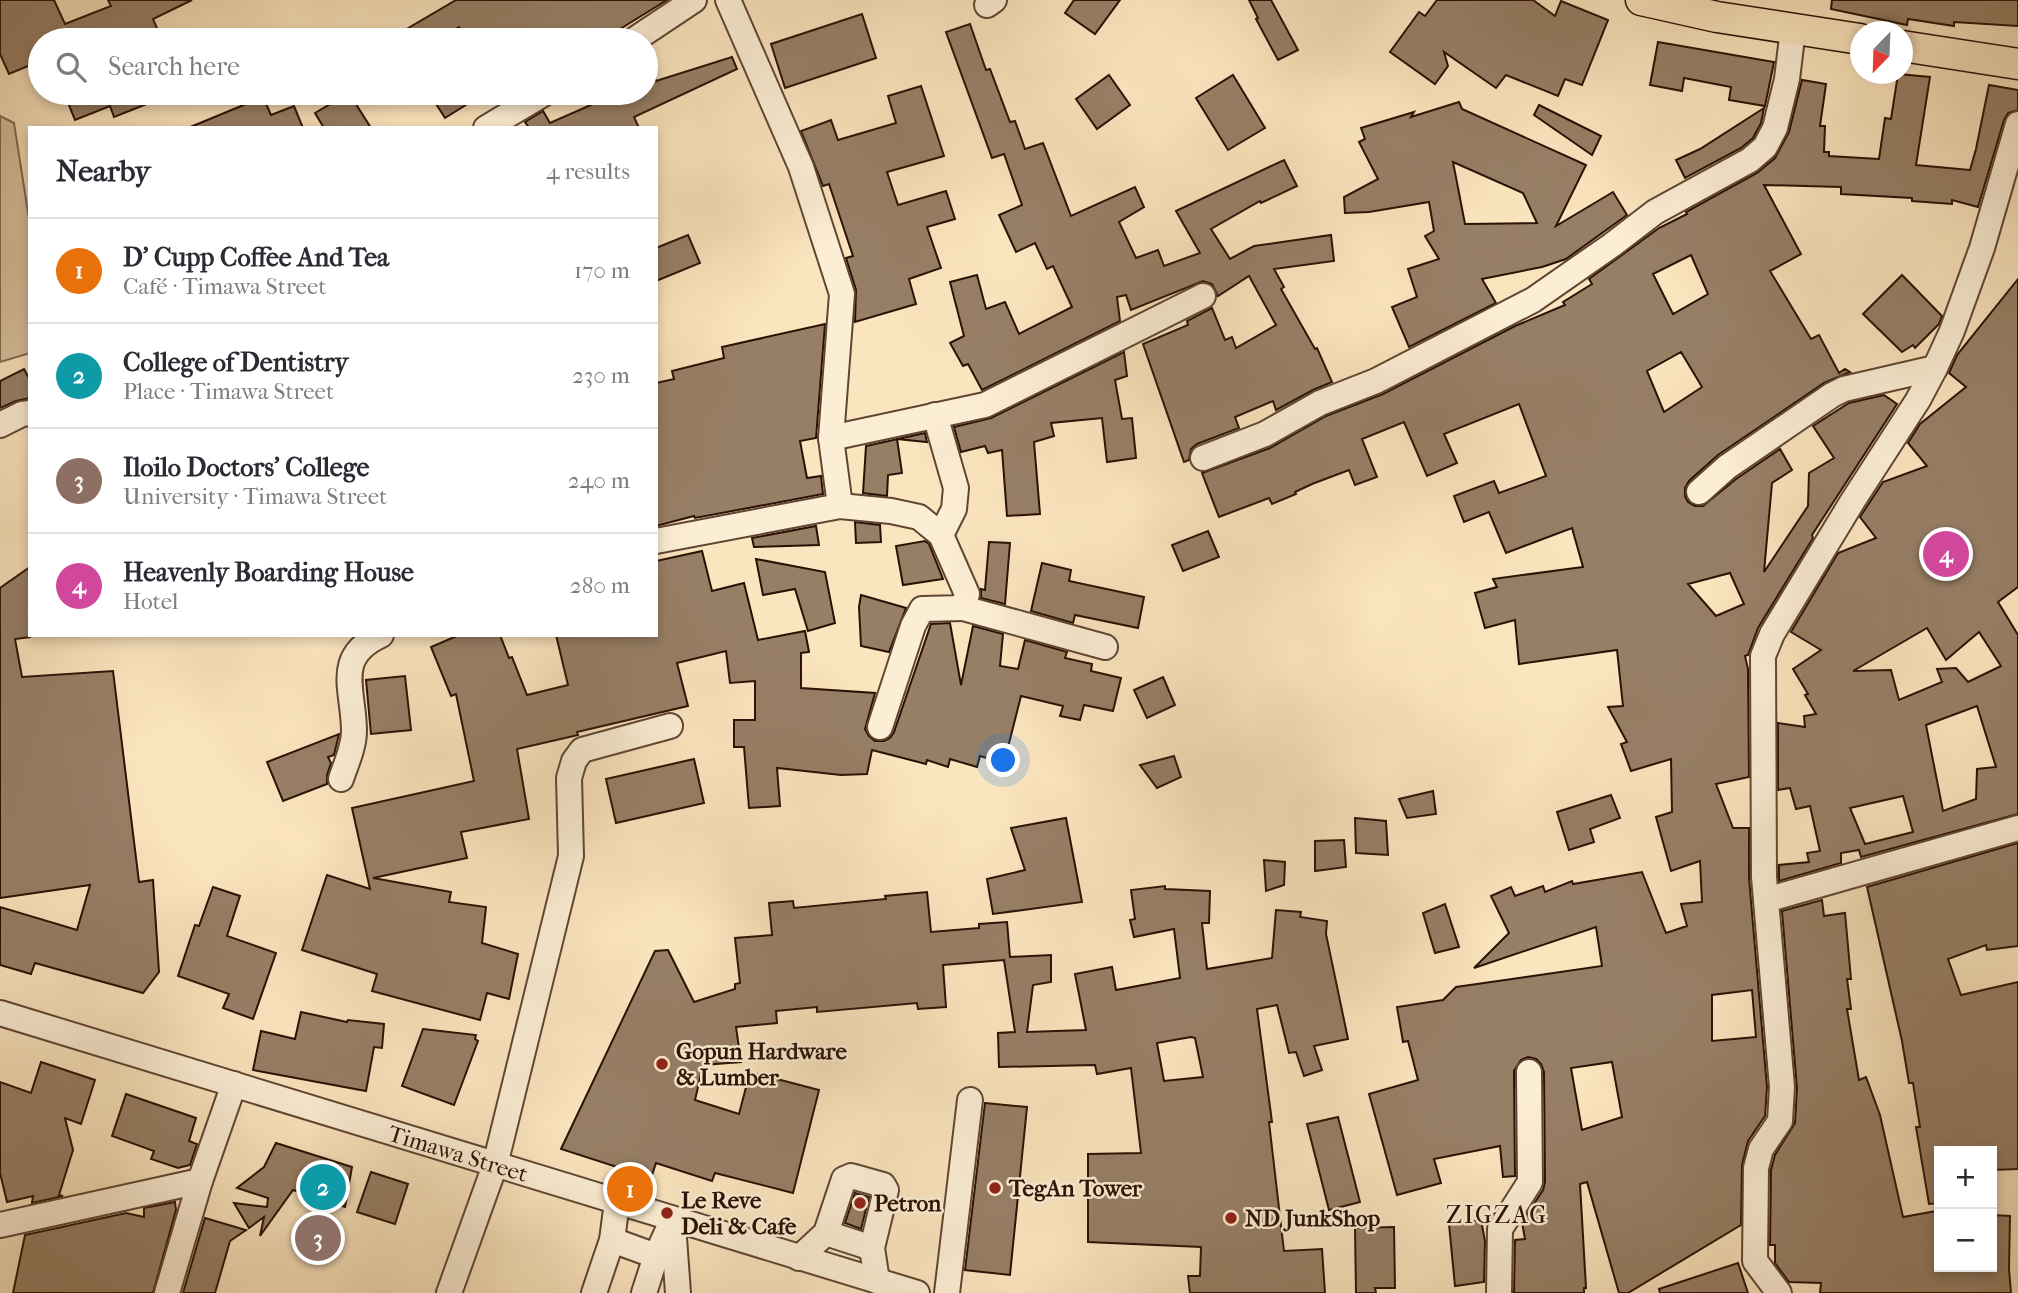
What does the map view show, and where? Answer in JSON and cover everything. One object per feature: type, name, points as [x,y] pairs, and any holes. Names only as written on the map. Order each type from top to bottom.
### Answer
[{"type":"main road","points":[[1641,0],[1717,17],[1850,38]]},
{"type":"main road","points":[[1913,48],[2018,64]]},
{"type":"street","points":[[652,28],[694,0]]},
{"type":"street","points":[[728,0],[801,167],[842,294],[831,438],[840,506]]},
{"type":"street","points":[[1203,458],[1265,434],[1320,403],[1376,381],[1532,300],[1655,212],[1750,160],[1765,147],[1776,128],[1787,79],[1793,29]]},
{"type":"street","points":[[488,126],[524,105]]},
{"type":"street","points":[[1779,1293],[1755,1261],[1756,1168],[1761,1149],[1780,1121],[1782,1087],[1766,900],[1763,656],[1772,635],[1852,502],[1918,400],[1934,369],[1952,331],[1982,248],[2018,124]]},
{"type":"street","points":[[831,438],[985,405],[1203,296]]},
{"type":"street","points":[[1699,492],[1727,467],[1832,395],[1844,389],[1934,369]]},
{"type":"street","points":[[0,425],[28,413]]},
{"type":"street","points":[[935,415],[956,488],[954,509],[941,535]]},
{"type":"street","points":[[658,541],[840,506],[919,517],[941,535],[967,594],[963,608]]},
{"type":"street","points":[[880,727],[913,626],[922,609],[963,608],[1105,647]]},
{"type":"street","points":[[341,779],[354,733],[348,680],[352,658],[377,637]]},
{"type":"street","points":[[449,1293],[495,1165],[571,856],[569,778],[574,761],[582,750],[670,726]]},
{"type":"street","points":[[1766,900],[2018,828]]},
{"type":"street","name":"Timawa Street","points":[[0,1013],[917,1293]]},
{"type":"street","points":[[1499,1293],[1500,1229],[1530,1182],[1529,1072]]},
{"type":"street","points":[[167,1293],[200,1181],[234,1084]]},
{"type":"street","points":[[947,1293],[970,1100]]},
{"type":"street","points":[[799,1258],[826,1233],[844,1179],[851,1176],[883,1185],[886,1190],[872,1248],[877,1281]]},
{"type":"street","points":[[0,1225],[200,1181]]},
{"type":"street","points":[[594,1293],[612,1240],[617,1202]]},
{"type":"street","points":[[644,1293],[656,1256],[673,1219]]},
{"type":"street","points":[[673,1219],[678,1293]]},
{"type":"street","points":[[826,1233],[872,1248]]},
{"type":"street","points":[[612,1240],[656,1256]]},
{"type":"shaded area","points":[[0,116],[14,123],[28,212],[28,354],[0,362]]},
{"type":"building","points":[[0,0],[54,0],[65,24],[111,6],[108,0],[192,0],[153,19],[157,28],[28,28],[28,66],[9,74],[0,54]]},
{"type":"building","points":[[456,0],[667,0],[622,28],[408,28]]},
{"type":"building","points":[[1074,0],[1120,0],[1095,34],[1065,13]]},
{"type":"building","points":[[1249,0],[1271,0],[1298,50],[1278,60]]},
{"type":"building","points":[[1437,0],[1533,0],[1555,16],[1561,1],[1608,20],[1582,85],[1565,79],[1558,96],[1506,75],[1496,88],[1444,52],[1448,66],[1435,84],[1390,52],[1419,12],[1425,16]]},
{"type":"building","points":[[1832,0],[2018,0],[2018,26],[1954,22],[1954,26],[1908,19],[1888,21],[1831,9]]},
{"type":"building","points":[[862,14],[876,58],[785,88],[771,44]]},
{"type":"building","points":[[970,24],[986,70],[990,69],[1010,122],[1015,121],[1025,149],[1043,143],[1071,216],[1135,187],[1144,207],[1119,222],[1136,258],[1158,250],[1164,266],[1200,253],[1176,211],[1284,160],[1297,186],[1261,203],[1260,201],[1211,229],[1230,259],[1254,246],[1331,235],[1334,261],[1274,269],[1284,287],[1281,289],[1315,349],[1317,348],[1332,382],[1276,410],[1273,401],[1235,417],[1239,428],[1197,444],[1191,449],[1189,460],[1184,462],[1143,344],[1188,325],[1187,321],[1212,308],[1225,340],[1232,337],[1236,348],[1276,325],[1249,276],[1218,296],[1212,284],[1203,281],[1131,310],[1126,295],[1117,297],[1120,321],[982,390],[968,364],[963,366],[950,343],[964,336],[950,282],[977,275],[986,309],[1005,302],[1019,334],[1072,307],[1053,266],[1047,269],[1035,243],[1016,252],[999,215],[1022,205],[1004,154],[992,158],[946,32]]},
{"type":"building","points":[[1658,42],[1774,62],[1765,106],[1729,100],[1731,87],[1684,78],[1682,91],[1650,85]]},
{"type":"building","points":[[732,57],[737,69],[634,117],[638,126],[528,126],[525,122],[543,111],[550,123],[591,105],[658,105],[658,80]]},
{"type":"building","points":[[1109,75],[1130,105],[1097,129],[1076,99]]},
{"type":"building","points":[[1233,75],[1265,128],[1228,150],[1196,98]]},
{"type":"building","points":[[1913,75],[1930,77],[1916,165],[1970,170],[1989,85],[2018,90],[2018,110],[2008,113],[2004,120],[1978,207],[1952,200],[1952,204],[1912,201],[1912,198],[1841,194],[1841,187],[1764,185],[1801,254],[1770,271],[1811,339],[1819,335],[1839,373],[1845,369],[1850,372],[1824,383],[1718,455],[1689,481],[1685,488],[1688,502],[1703,506],[1780,449],[1792,470],[1772,483],[1764,572],[1808,506],[1809,473],[1834,458],[1813,426],[1849,403],[1884,395],[1897,404],[1812,535],[1813,538],[1758,628],[1748,655],[1745,656],[1748,669],[1749,777],[1716,784],[1733,828],[1749,828],[1749,878],[1767,1087],[1765,1116],[1748,1141],[1742,1165],[1741,1225],[1628,1293],[1619,1293],[1587,1182],[1580,1184],[1586,1288],[1584,1293],[1514,1293],[1515,1240],[1525,1239],[1522,1222],[1543,1190],[1545,1182],[1544,1072],[1541,1064],[1528,1057],[1521,1060],[1514,1071],[1515,1176],[1503,1177],[1500,1146],[1434,1159],[1441,1183],[1397,1195],[1369,1094],[1418,1080],[1408,1041],[1403,1042],[1397,1007],[1443,1000],[1456,987],[1602,966],[1596,927],[1474,968],[1509,933],[1491,896],[1511,887],[1515,896],[1543,886],[1545,892],[1572,881],[1573,884],[1642,872],[1666,933],[1687,926],[1681,904],[1702,902],[1700,861],[1671,871],[1656,817],[1672,812],[1671,759],[1631,771],[1621,744],[1627,742],[1608,707],[1623,706],[1617,650],[1519,664],[1515,620],[1485,628],[1475,593],[1497,587],[1493,579],[1583,567],[1572,528],[1506,553],[1489,512],[1464,522],[1454,496],[1494,481],[1499,493],[1546,476],[1519,404],[1444,434],[1457,463],[1427,476],[1404,422],[1362,439],[1377,477],[1355,485],[1349,470],[1312,484],[1272,504],[1269,498],[1219,517],[1202,473],[1270,448],[1326,416],[1383,394],[1515,326],[1565,305],[1563,302],[1592,284],[1589,279],[1659,228],[1757,173],[1775,158],[1789,132],[1802,80],[1826,84],[1820,126],[1825,126],[1824,152],[1829,152],[1829,156],[1879,159],[1885,118],[1891,119],[1896,84],[1913,84]],"holes":[[[1691,255],[1708,294],[1673,314],[1653,274]],[[1681,352],[1702,387],[1664,412],[1647,371]],[[1730,573],[1744,604],[1716,616],[1688,584]],[[1752,990],[1756,1037],[1712,1041],[1712,995]],[[1612,1062],[1622,1117],[1582,1130],[1571,1068]]]},
{"type":"building","points":[[921,86],[944,156],[887,172],[898,205],[946,191],[955,219],[927,227],[941,268],[909,279],[916,304],[855,322],[856,290],[846,258],[853,256],[829,184],[823,186],[801,131],[831,120],[838,140],[896,123],[888,96]]},
{"type":"building","points":[[1459,102],[1462,109],[1586,165],[1556,226],[1613,192],[1627,215],[1566,259],[1542,267],[1482,279],[1496,303],[1409,347],[1392,307],[1417,297],[1408,269],[1439,259],[1425,236],[1434,231],[1429,202],[1369,212],[1345,213],[1344,197],[1378,179],[1359,142],[1365,139],[1361,128],[1414,112],[1411,117]],"holes":[[[1453,162],[1523,193],[1537,223],[1465,224]]]},
{"type":"building","points":[[69,105],[144,105],[114,117],[110,106],[75,120]]},
{"type":"building","points":[[244,105],[267,105],[271,115],[294,106],[302,126],[193,126]]},
{"type":"building","points":[[329,105],[357,105],[370,126],[323,126],[315,113]]},
{"type":"building","points":[[437,105],[466,105],[445,118]]},
{"type":"building","points":[[1539,105],[1601,136],[1592,155],[1534,115]]},
{"type":"building","points":[[1764,108],[1761,123],[1753,138],[1741,148],[1685,178],[1676,160],[1700,149]]},
{"type":"building","points":[[688,235],[700,263],[658,280],[658,247]]},
{"type":"building","points":[[1902,275],[1942,316],[1939,324],[1915,348],[1913,345],[1902,352],[1863,314]]},
{"type":"building","points":[[2018,279],[2018,587],[1998,602],[2018,635],[2018,814],[1861,857],[1859,850],[1841,853],[1841,863],[1779,881],[1779,865],[1809,862],[1807,853],[1820,851],[1810,806],[1796,809],[1790,788],[1778,790],[1778,723],[1805,727],[1804,716],[1816,714],[1793,669],[1821,650],[1791,632],[1838,553],[1876,538],[1860,517],[1883,482],[1927,466],[1908,443],[1920,424],[1966,387],[1949,373],[1957,355]],"holes":[[[1927,628],[1946,660],[1979,632],[2001,666],[1968,682],[1956,668],[1937,669],[1942,682],[1899,700],[1891,670],[1853,671]],[[1977,706],[1996,767],[1977,769],[1976,799],[1943,811],[1926,725]],[[1903,796],[1913,832],[1865,844],[1850,808]]]},
{"type":"building","points":[[825,324],[816,438],[800,441],[807,478],[821,476],[823,494],[695,518],[694,516],[658,525],[658,383],[674,379],[672,371],[724,358],[722,347]]},
{"type":"building","points":[[1124,352],[1127,376],[1115,380],[1122,419],[1132,418],[1136,458],[1107,462],[1102,418],[1051,423],[1054,436],[1034,442],[1040,514],[1007,516],[1002,450],[988,453],[985,446],[961,452],[954,427],[991,418]]},
{"type":"building","points":[[24,369],[28,376],[28,398],[0,408],[0,381]]},
{"type":"building","points":[[925,433],[927,442],[898,439]]},
{"type":"building","points":[[897,439],[902,473],[888,475],[887,496],[863,493],[866,446]]},
{"type":"building","points":[[855,522],[880,525],[881,542],[856,543]]},
{"type":"building","points":[[816,526],[819,545],[754,547],[752,538]]},
{"type":"building","points":[[1208,531],[1219,557],[1183,571],[1172,545]]},
{"type":"building","points":[[925,541],[929,544],[943,579],[903,585],[896,546]]},
{"type":"building","points":[[989,542],[1010,543],[1005,604],[981,598],[981,589],[985,590]]},
{"type":"building","points":[[702,551],[712,591],[744,583],[758,640],[805,631],[809,652],[801,653],[801,688],[875,693],[865,729],[875,741],[884,741],[894,732],[931,624],[950,623],[961,685],[973,626],[1003,634],[1000,666],[1018,669],[1025,640],[1067,652],[1065,658],[1092,664],[1091,671],[1121,678],[1113,711],[1084,705],[1080,720],[1060,716],[1063,706],[1021,696],[1004,763],[980,756],[977,767],[950,759],[948,767],[927,760],[926,764],[872,750],[867,774],[841,775],[777,768],[780,806],[749,808],[744,747],[734,747],[734,720],[755,720],[755,681],[730,683],[726,651],[677,663],[688,706],[517,749],[529,819],[461,832],[467,858],[373,878],[451,892],[449,902],[486,907],[482,943],[518,954],[509,999],[487,993],[480,1020],[372,991],[377,974],[302,950],[327,875],[370,889],[352,808],[474,781],[456,694],[451,696],[431,647],[454,637],[501,637],[527,695],[568,685],[556,637],[658,637],[658,561]]},
{"type":"building","points":[[756,559],[825,572],[835,623],[808,631],[795,589],[763,595]]},
{"type":"building","points":[[1042,563],[1071,570],[1069,581],[1144,597],[1138,628],[1075,615],[1073,623],[1031,611]]},
{"type":"building","points":[[28,568],[30,637],[15,639],[22,677],[113,671],[139,882],[153,880],[159,972],[143,993],[35,963],[31,974],[0,965],[0,907],[77,930],[90,885],[0,898],[0,588]]},
{"type":"building","points":[[861,595],[906,608],[889,652],[861,646]]},
{"type":"building","points":[[405,676],[411,730],[371,734],[366,680]]},
{"type":"building","points":[[1163,677],[1175,705],[1147,718],[1134,690]]},
{"type":"building","points":[[339,734],[334,755],[328,757],[331,763],[327,784],[283,801],[267,762]]},
{"type":"building","points":[[1174,756],[1181,777],[1157,788],[1140,765]]},
{"type":"building","points":[[694,759],[704,803],[616,823],[606,779]]},
{"type":"building","points":[[1433,791],[1436,814],[1407,818],[1399,799]]},
{"type":"building","points":[[1611,795],[1620,818],[1590,829],[1594,842],[1569,850],[1557,812]]},
{"type":"building","points":[[1066,818],[1082,902],[993,914],[987,879],[1025,870],[1011,828]]},
{"type":"building","points":[[1355,818],[1386,821],[1388,855],[1356,853]]},
{"type":"building","points":[[1344,840],[1346,867],[1315,871],[1315,841]]},
{"type":"building","points":[[2018,843],[2018,946],[1987,950],[1986,945],[1948,959],[1961,995],[2018,982],[2018,1169],[1997,1170],[1997,1146],[1934,1146],[1934,1204],[1929,1204],[1916,1127],[1920,1127],[1913,1083],[1909,1083],[1867,887]]},
{"type":"building","points":[[1264,860],[1285,862],[1284,885],[1266,891]]},
{"type":"building","points":[[1165,886],[1165,889],[1210,891],[1209,923],[1202,923],[1207,969],[1272,958],[1276,910],[1301,912],[1300,917],[1327,921],[1326,934],[1348,1039],[1314,1046],[1322,1070],[1304,1076],[1296,1052],[1289,1053],[1277,1005],[1257,1009],[1272,1122],[1269,1122],[1284,1251],[1322,1249],[1325,1293],[1190,1293],[1188,1276],[1200,1276],[1201,1247],[1088,1242],[1088,1154],[1141,1153],[1131,1068],[1097,1074],[1095,1065],[999,1067],[998,1033],[1015,1032],[1004,960],[943,965],[946,1007],[918,1009],[917,1003],[817,1012],[817,1007],[776,1011],[777,1023],[736,1027],[741,1062],[703,1065],[695,1100],[739,1114],[750,1072],[819,1090],[793,1193],[715,1173],[712,1181],[656,1163],[651,1178],[561,1149],[655,951],[668,950],[694,1002],[735,989],[735,984],[740,983],[735,938],[772,935],[769,903],[793,901],[794,908],[927,892],[931,932],[979,928],[979,924],[1007,922],[1010,957],[1051,955],[1051,982],[1033,985],[1027,1032],[1086,1030],[1075,974],[1112,967],[1116,990],[1180,978],[1174,929],[1134,937],[1130,920],[1135,919],[1131,890]],"holes":[[[1195,1038],[1203,1077],[1164,1081],[1157,1043]]]},
{"type":"building","points":[[213,887],[240,896],[227,936],[276,953],[253,1019],[223,1008],[229,994],[178,976],[195,925],[199,926]]},
{"type":"building","points":[[1822,900],[1824,916],[1845,913],[1851,979],[1847,979],[1851,1009],[1847,1009],[1859,1080],[1866,1077],[1880,1115],[1903,1217],[1934,1211],[1934,1272],[1997,1272],[1997,1215],[2010,1216],[2011,1293],[1820,1293],[1821,1283],[1789,1282],[1775,1263],[1775,1245],[1770,1245],[1771,1170],[1775,1155],[1795,1123],[1797,1088],[1782,911]]},
{"type":"building","points":[[1445,904],[1459,947],[1435,953],[1423,913]]},
{"type":"building","points":[[301,1012],[347,1022],[384,1024],[382,1048],[374,1047],[366,1091],[253,1070],[261,1031],[295,1039]]},
{"type":"building","points":[[423,1029],[476,1035],[475,1039],[478,1041],[454,1105],[402,1086]]},
{"type":"building","points":[[41,1062],[95,1080],[81,1124],[65,1118],[73,1150],[59,1195],[63,1196],[32,1203],[33,1196],[7,1202],[0,1173],[0,1082],[31,1093]]},
{"type":"building","points":[[126,1094],[196,1118],[189,1141],[197,1144],[190,1165],[178,1168],[151,1159],[154,1151],[112,1136]]},
{"type":"building","name":"TegAn Tower","points":[[985,1103],[1027,1107],[1010,1275],[965,1270]]},
{"type":"building","points":[[1338,1117],[1360,1202],[1329,1210],[1307,1124]]},
{"type":"building","points":[[276,1143],[352,1167],[345,1207],[293,1190],[260,1236],[264,1217],[249,1228],[234,1203],[267,1207],[268,1198],[237,1188],[264,1167]]},
{"type":"building","points":[[371,1172],[408,1184],[395,1224],[357,1212]]},
{"type":"building","points":[[855,1193],[869,1197],[861,1229],[845,1223]]},
{"type":"building","points":[[175,1202],[176,1210],[153,1293],[13,1293],[25,1235],[126,1213],[144,1217],[144,1208]]},
{"type":"building","points":[[205,1218],[246,1230],[230,1241],[215,1293],[183,1293]]},
{"type":"building","points":[[1481,1220],[1485,1241],[1484,1282],[1455,1286],[1449,1224]]},
{"type":"building","points":[[1394,1227],[1395,1288],[1375,1288],[1376,1293],[1356,1293],[1355,1228]]},
{"type":"building","points":[[1738,1263],[1748,1293],[1660,1293],[1659,1289]]},
{"type":"place","name":"Heavenly Boarding House","points":[[1946,554]]},
{"type":"place","name":"Gopun Hardware & Lumber","points":[[662,1064]]},
{"type":"place","name":"College of Dentistry","points":[[323,1187]]},
{"type":"place","name":"TegAn Tower","points":[[995,1188]]},
{"type":"place","name":"D' Cupp Coffee And Tea","points":[[630,1189]]},
{"type":"place","name":"Petron","points":[[860,1203]]},
{"type":"place","name":"Le Reve Deli & Cafe","points":[[667,1213]]},
{"type":"place","name":"ND JunkShop","points":[[1231,1218]]},
{"type":"place","name":"Iloilo Doctors' College","points":[[318,1238]]},
{"type":"district","name":"ZIGZAG","points":[[1497,1215]]}]
